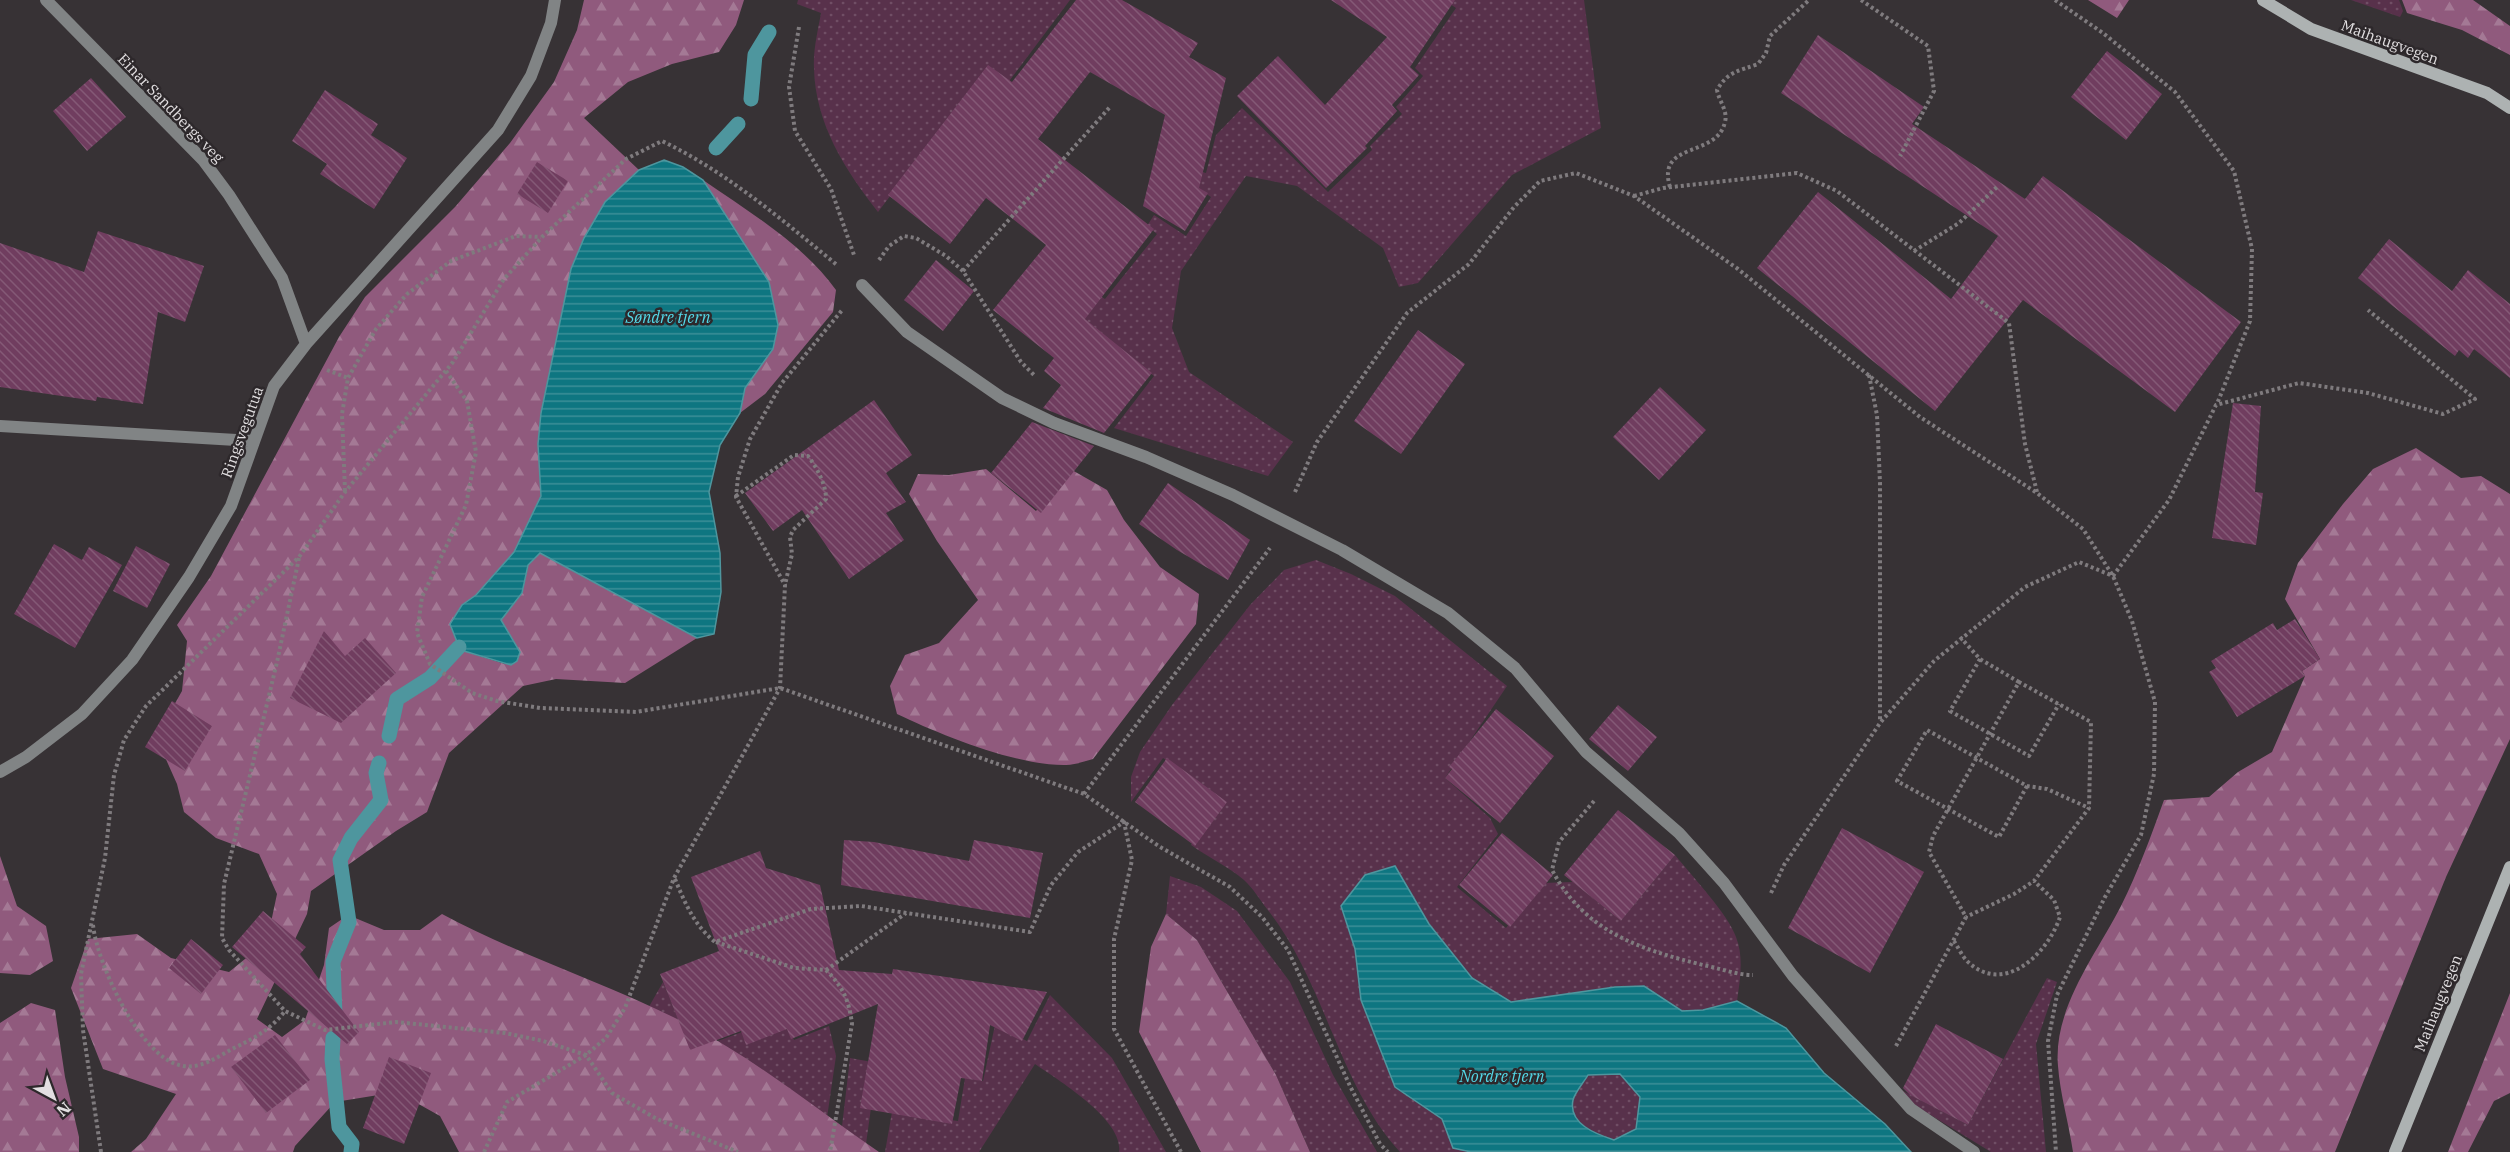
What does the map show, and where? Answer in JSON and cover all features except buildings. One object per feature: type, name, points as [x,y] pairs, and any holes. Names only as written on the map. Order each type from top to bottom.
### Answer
[{"type":"street","name":"Einar Sandbergs veg","points":[[46,0],[210,168],[230,195],[282,278],[306,344]]},
{"type":"street","name":"Ringsvegutua","points":[[0,772],[26,757],[82,714],[132,660],[189,577],[231,506],[274,386],[306,344],[498,130],[531,76],[551,23],[555,0]]},
{"type":"street","name":"Maihaugvegen","points":[[2263,0],[2310,29],[2487,93],[2510,108]]},
{"type":"street","points":[[862,285],[907,332],[1002,398],[1054,423],[1195,477],[1342,550],[1448,613],[1515,668],[1586,752],[1679,833],[1755,924],[1792,976],[1911,1109],[1974,1152]]},
{"type":"street","points":[[0,426],[253,441]]},
{"type":"street","name":"Maihaugvegen","points":[[2395,1152],[2510,867]]},
{"type":"path","points":[[1670,187],[1668,167],[1674,158],[1704,146],[1721,132],[1725,121],[1724,109],[1717,90],[1723,80],[1737,69],[1758,64],[1766,53],[1770,36],[1809,0]]},
{"type":"path","points":[[1862,0],[1928,46],[1934,92],[1900,156]]},
{"type":"path","points":[[2055,0],[2103,33],[2175,92],[2234,171],[2252,249],[2250,321],[2216,405],[2169,500],[2113,576]]},
{"type":"path","points":[[799,27],[789,87],[795,131],[831,189],[847,228],[862,285]]},
{"type":"path","points":[[963,271],[1110,108]]},
{"type":"path","points":[[102,1152],[83,1030],[81,974],[105,858],[114,775],[124,740],[146,706],[299,557],[345,492],[446,370],[504,279],[542,237],[626,159],[662,141],[719,172],[862,285]]},
{"type":"path","points":[[1084,794],[1264,558],[1286,521],[1299,479],[1317,442],[1407,313],[1469,264],[1514,207],[1540,181],[1576,173],[1634,195],[1738,269],[1920,417],[2037,492],[2083,529],[2113,576],[2132,621],[2155,702],[2154,774],[2141,835],[2106,897],[2057,995],[2048,1041],[2056,1152]]},
{"type":"path","points":[[1634,195],[1670,187],[1797,173],[1837,191],[2009,323],[2025,444],[2037,492]]},
{"type":"path","points":[[1914,251],[1959,223],[1997,187]]},
{"type":"path","points":[[345,492],[342,414],[348,378],[376,329],[407,294],[451,261],[516,236],[542,237]]},
{"type":"path","points":[[785,585],[736,497],[738,477],[750,439],[782,383],[827,331],[889,246],[904,236],[916,238],[928,244],[963,271],[1021,362],[1042,384]]},
{"type":"path","points":[[2216,405],[2299,383],[2368,393],[2443,414],[2475,399],[2368,310]]},
{"type":"path","points":[[446,370],[467,401],[476,452],[466,505],[422,597],[417,633],[430,664],[472,693],[497,701],[540,708],[636,712],[780,688],[1084,794],[1160,847],[1230,887],[1262,917],[1288,950],[1350,1086],[1380,1144],[1388,1152]]},
{"type":"path","points":[[1869,375],[1877,415],[1880,483],[1880,723]]},
{"type":"path","points":[[484,1152],[507,1102],[586,1055],[606,1038],[625,1008],[674,878],[780,688],[785,585],[792,554],[790,537],[793,530],[826,499],[826,491],[808,456],[794,455],[736,497]]},
{"type":"path","points":[[299,557],[288,616],[224,884],[222,938],[229,950],[285,1011],[324,1030],[396,1022],[436,1024],[505,1033],[543,1041],[586,1055],[612,1093],[657,1119],[738,1152]]},
{"type":"path","points":[[1755,924],[1785,865],[1880,723],[1934,661],[2025,587],[2079,562],[2113,576]]},
{"type":"path","points":[[1880,1076],[1966,917],[2034,881],[2089,808],[2091,722],[1980,659],[1960,638]]},
{"type":"path","points":[[1980,659],[1950,711],[1990,734],[2029,756],[2059,704]]},
{"type":"path","points":[[1966,917],[1929,852],[1932,836],[2019,682]]},
{"type":"path","points":[[2027,786],[1999,837],[1897,782],[1927,730],[2027,786],[2047,789],[2089,808]]},
{"type":"path","points":[[1614,778],[1559,842],[1552,870],[1564,894],[1596,924],[1641,948],[1747,975],[1792,976]]},
{"type":"path","points":[[715,942],[811,909],[861,906],[1030,932],[1051,885],[1078,852],[1124,822]]},
{"type":"path","points":[[1124,822],[1132,861],[1114,939],[1114,1029],[1181,1152]]},
{"type":"path","points":[[674,878],[691,917],[702,932],[715,942],[794,968],[826,970],[906,912]]},
{"type":"path","points":[[1954,940],[1966,961],[1983,972],[2005,974],[2023,967],[2043,951],[2054,934],[2060,917],[2054,900],[2034,881]]},
{"type":"path","points":[[92,922],[95,942],[124,1010],[161,1055],[179,1065],[200,1066],[273,1027],[285,1011]]},
{"type":"path","points":[[826,970],[842,986],[849,1003],[852,1024],[830,1152]]},
{"type":"shaded area","points":[[798,0],[1070,0],[1007,84],[932,141],[878,212],[854,180],[826,127],[820,108],[814,68],[821,13],[797,4]]},
{"type":"shaded area","points":[[1444,0],[1584,0],[1601,128],[1512,175],[1418,283],[1399,287],[1383,248],[1297,186],[1246,176],[1181,271],[1172,328],[1189,372],[1293,442],[1268,476],[1114,428],[1154,376],[1100,334],[1071,327],[1097,294],[1105,299],[1157,234],[1147,226],[1154,215],[1186,236],[1211,197],[1170,171],[1171,164],[1206,173],[1216,135],[1242,108],[1328,192],[1372,150],[1370,146],[1402,114],[1396,107],[1423,76],[1415,68],[1456,8]]},
{"type":"shaded area","points":[[2351,0],[2399,0],[2403,11],[2400,17]]},
{"type":"shaded area","points":[[1316,560],[1395,596],[1507,686],[1445,778],[1490,818],[1498,834],[1457,887],[1506,928],[1542,883],[1573,882],[1621,921],[1675,855],[1725,917],[1736,937],[1740,952],[1741,969],[1737,1001],[1703,1010],[1682,1011],[1644,986],[1615,987],[1511,1002],[1472,978],[1429,924],[1395,866],[1341,906],[1355,949],[1361,1000],[1395,1087],[1442,1119],[1453,1148],[1471,1152],[1400,1152],[1379,1126],[1346,1065],[1304,968],[1287,938],[1247,883],[1191,845],[1223,801],[1163,758],[1131,802],[1131,777],[1140,752],[1172,705],[1250,605],[1284,570]]},
{"type":"shaded area","points":[[1170,876],[1201,887],[1237,911],[1290,982],[1333,1075],[1377,1152],[1310,1152],[1276,1075],[1197,940],[1166,914]]},
{"type":"shaded area","points":[[2047,978],[2057,982],[2036,1044],[2046,1152],[1991,1152],[1911,1103],[1901,1090],[1968,1125]]},
{"type":"shaded area","points":[[663,982],[691,1051],[742,1032],[789,1028],[794,1040],[829,1026],[836,1056],[822,1152],[621,1056]]},
{"type":"shaded area","points":[[1050,995],[1112,1058],[1166,1152],[1119,1152],[1118,1140],[1101,1114],[1073,1090],[1035,1064],[979,1152],[885,1152],[892,1112],[958,1121],[965,1078],[983,1081],[995,1025],[1027,1041]]},
{"type":"shaded area","points":[[850,1058],[872,1062],[871,1108],[865,1151],[839,1152]]},
{"type":"shaded area","points":[[1620,1074],[1640,1097],[1636,1129],[1614,1140],[1599,1135],[1579,1122],[1575,1116],[1573,1100],[1588,1075]]},
{"type":"green space","points":[[584,0],[744,0],[736,25],[719,52],[672,64],[628,82],[584,118],[639,170],[605,202],[584,238],[571,269],[541,413],[538,444],[541,496],[514,552],[476,595],[462,605],[470,653],[505,664],[520,652],[501,620],[522,593],[528,565],[540,553],[697,638],[625,683],[556,679],[523,686],[449,753],[427,812],[311,891],[307,914],[257,1019],[282,1037],[305,1020],[324,965],[329,928],[348,915],[384,930],[420,930],[442,914],[503,944],[691,1026],[764,1070],[879,1152],[459,1152],[440,1116],[397,1092],[335,1102],[295,1146],[293,1152],[131,1152],[146,1139],[176,1094],[103,1069],[71,988],[88,939],[137,934],[171,958],[229,972],[267,941],[277,894],[259,854],[216,838],[184,812],[177,784],[156,737],[182,691],[187,641],[177,625],[211,576],[339,337],[365,297],[455,207],[510,143],[554,82],[577,30]]},
{"type":"green space","points":[[2088,0],[2129,0],[2117,18]]},
{"type":"green space","points":[[2402,0],[2473,0],[2510,26],[2510,55],[2462,30],[2407,13]]},
{"type":"green space","points":[[703,180],[792,243],[823,273],[836,290],[833,312],[765,394],[740,413],[745,388],[773,349]]},
{"type":"green space","points":[[2416,448],[2461,478],[2481,476],[2510,494],[2510,739],[2446,877],[2335,1152],[2073,1152],[2058,1066],[2058,1044],[2062,1023],[2078,983],[2127,893],[2164,800],[2209,797],[2238,772],[2272,752],[2305,676],[2302,671],[2320,659],[2285,599],[2298,563],[2373,469]]},
{"type":"green space","points":[[986,469],[1036,511],[1072,470],[1107,490],[1124,520],[1160,567],[1199,594],[1196,624],[1093,759],[1066,765],[1046,764],[1003,755],[957,740],[897,714],[890,686],[905,655],[939,643],[978,600],[937,541],[909,494],[918,474],[949,475]]},
{"type":"green space","points":[[0,856],[17,906],[46,926],[53,961],[30,975],[0,973]]},
{"type":"green space","points":[[1166,914],[1197,940],[1276,1075],[1310,1152],[1201,1152],[1139,1032],[1151,947]]},
{"type":"green space","points":[[2510,993],[2510,1093],[2494,1101],[2468,1152],[2448,1152]]},
{"type":"green space","points":[[31,1003],[55,1010],[65,1077],[79,1137],[79,1152],[0,1152],[0,1023]]},
{"type":"water","name":"Søndre tjern","points":[[664,160],[683,167],[703,180],[769,282],[778,325],[773,349],[745,388],[740,413],[720,445],[709,492],[720,553],[721,592],[714,634],[697,638],[540,553],[528,565],[522,593],[501,620],[520,652],[517,661],[511,665],[464,651],[459,647],[450,624],[462,605],[476,595],[514,552],[541,496],[538,444],[541,413],[571,269],[584,238],[605,202],[639,170]]},
{"type":"water","name":"Nordre tjern","points":[[1395,866],[1429,924],[1472,978],[1511,1002],[1615,987],[1644,986],[1682,1011],[1703,1010],[1737,1001],[1786,1028],[1824,1073],[1885,1124],[1911,1152],[1471,1152],[1453,1148],[1442,1119],[1395,1087],[1361,1000],[1355,949],[1341,906],[1365,875]],"holes":[[[1620,1074],[1640,1097],[1636,1129],[1614,1140],[1585,1127],[1575,1116],[1573,1108],[1574,1097],[1588,1075]]]},
{"type":"waterway","points":[[751,99],[755,55],[769,32]]},
{"type":"waterway","points":[[716,148],[738,124]]},
{"type":"waterway","points":[[389,736],[397,699],[430,678],[459,647]]},
{"type":"waterway","points":[[335,1015],[333,962],[349,922],[340,860],[351,838],[381,800],[376,773],[379,763]]},
{"type":"waterway","points":[[333,1038],[332,1059],[339,1127],[352,1144],[351,1152]]}]
